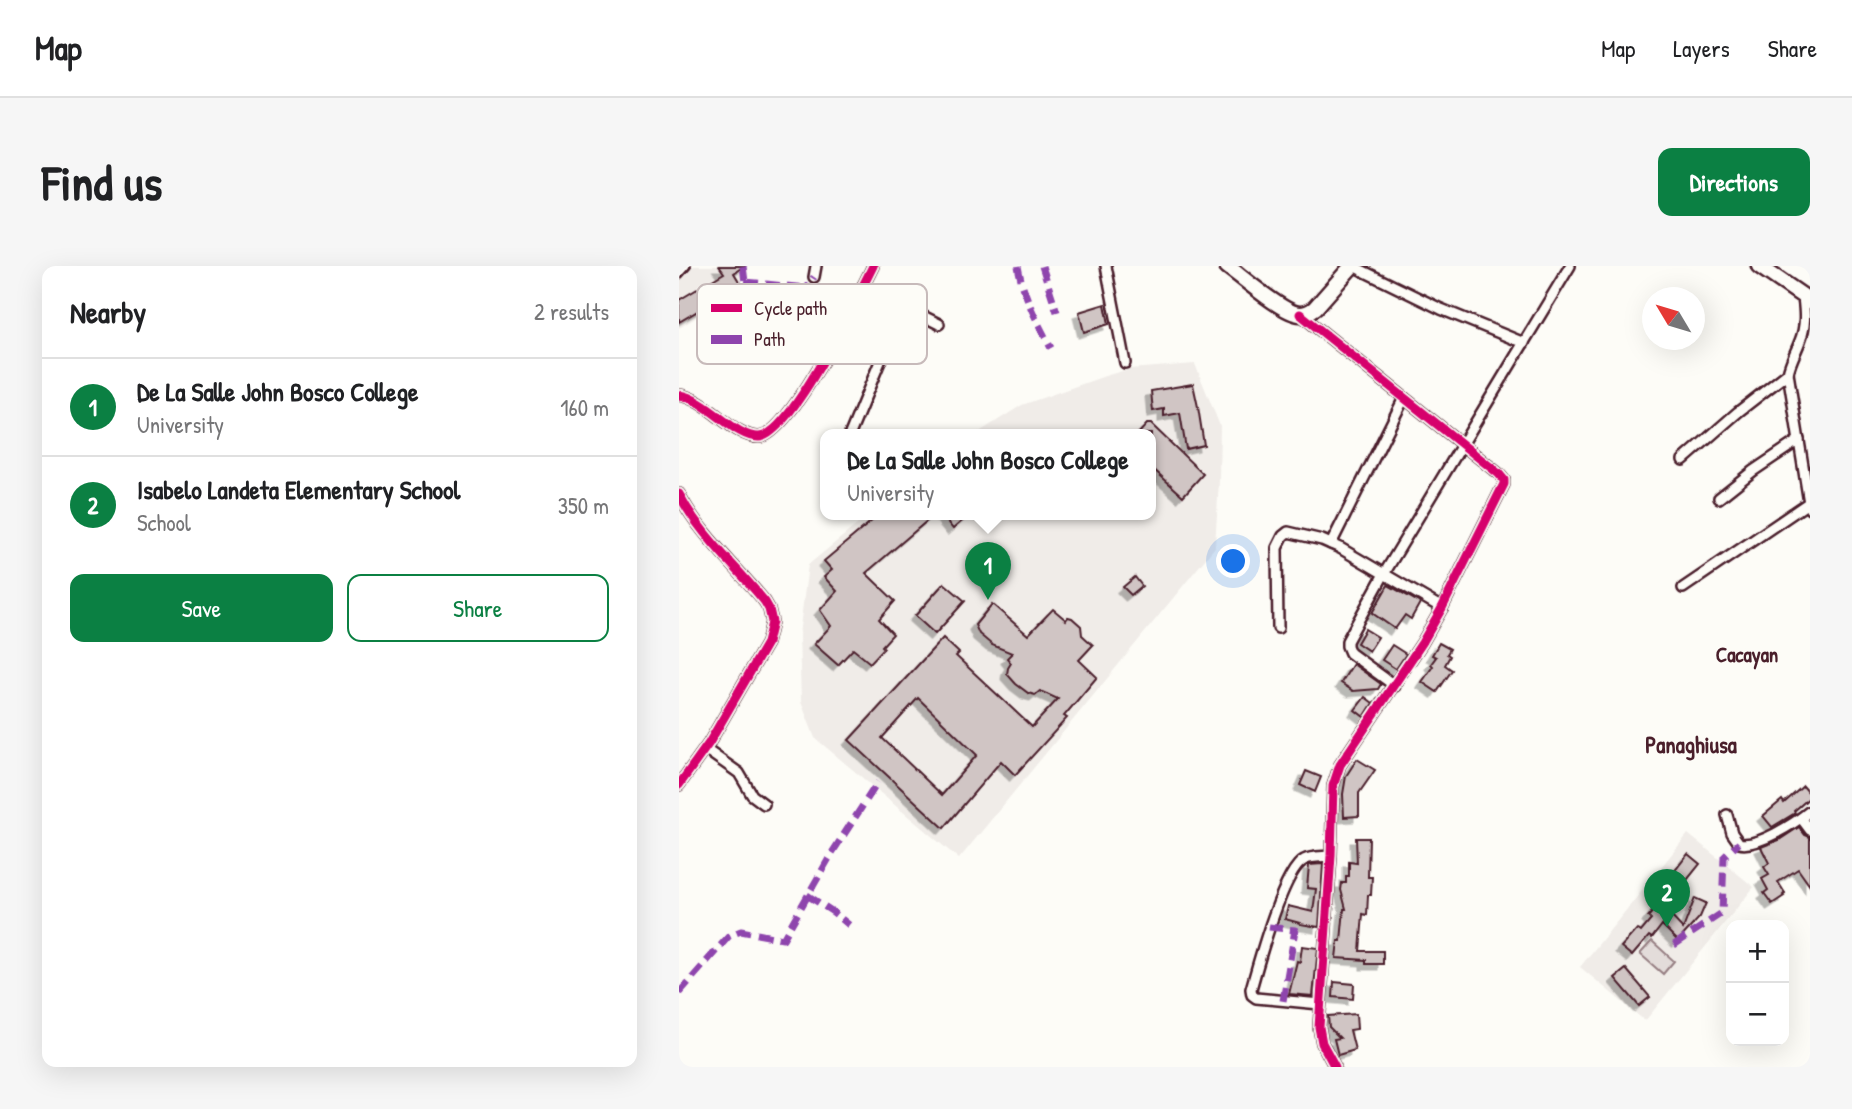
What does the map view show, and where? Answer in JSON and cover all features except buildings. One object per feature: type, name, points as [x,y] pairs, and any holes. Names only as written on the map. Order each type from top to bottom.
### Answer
[{"type":"highway","points":[[1227,266],[1285,310],[1300,314],[1315,307],[1352,266]]},
{"type":"highway","points":[[1759,266],[1807,299]]},
{"type":"street","points":[[814,277],[816,266]]},
{"type":"street","points":[[864,284],[873,266]]},
{"type":"street","points":[[1106,266],[1125,363]]},
{"type":"street","points":[[1352,266],[1441,309],[1524,343]]},
{"type":"street","points":[[1395,685],[1350,653],[1346,646],[1347,641],[1384,574],[1570,266]]},
{"type":"street","points":[[1683,588],[1809,506],[1788,373],[1804,332],[1807,299]]},
{"type":"street","points":[[1300,314],[1504,480],[1442,608],[1336,775],[1333,786],[1331,856],[1320,1004],[1322,1043],[1335,1067]]},
{"type":"street","points":[[927,318],[939,324]]},
{"type":"street","points":[[679,395],[693,398],[747,435],[759,438],[775,430],[783,422],[820,364]]},
{"type":"street","points":[[852,429],[879,364]]},
{"type":"street","points":[[1683,460],[1788,373]]},
{"type":"street","points":[[1331,544],[1404,398]]},
{"type":"street","points":[[1720,498],[1753,471],[1799,440]]},
{"type":"street","points":[[679,494],[691,515],[765,602],[772,622],[767,643],[705,749],[679,785]]},
{"type":"street","points":[[1278,628],[1277,548],[1288,532],[1331,544],[1442,608]]},
{"type":"street","points":[[705,749],[739,773],[752,795],[764,804]]},
{"type":"street","points":[[1727,815],[1732,834],[1738,843],[1745,845],[1754,844],[1810,811]]},
{"type":"street","points":[[1801,818],[1810,830]]},
{"type":"street","points":[[1320,1004],[1257,998],[1252,995],[1251,989],[1269,926],[1297,867],[1305,859],[1331,856]]},
{"type":"lane","points":[[679,275],[687,266]]},
{"type":"shaded area","points":[[679,266],[740,266],[743,284],[697,284],[697,317],[679,328]]},
{"type":"shaded area","points":[[1195,364],[1220,426],[1215,547],[959,859],[815,738],[801,702],[799,635],[808,565],[863,520],[1156,520],[1156,429],[984,429],[1022,405],[1129,369]]},
{"type":"shaded area","points":[[1688,834],[1754,887],[1645,1021],[1580,967]]},
{"type":"shaded area","points":[[1652,941],[1674,961],[1663,974],[1640,954]]},
{"type":"marked path","points":[[743,266],[745,284]]},
{"type":"marked path","points":[[1018,266],[1027,298],[1051,348]]},
{"type":"marked path","points":[[1042,266],[1057,312]]},
{"type":"marked path","points":[[810,284],[814,277]]},
{"type":"marked path","points":[[745,282],[766,284]]},
{"type":"marked path","points":[[679,993],[729,936],[741,931],[783,939],[832,853],[878,782]]},
{"type":"marked path","points":[[1674,945],[1722,913],[1724,857],[1739,843]]},
{"type":"marked path","points":[[807,895],[849,925]]},
{"type":"marked path","points":[[1269,927],[1295,930],[1283,1001]]},
{"type":"cycle path","points":[[864,284],[873,266]]},
{"type":"cycle path","points":[[1300,314],[1504,480],[1442,608],[1422,643],[1340,765],[1333,786],[1319,1027],[1322,1043],[1335,1067]]},
{"type":"cycle path","points":[[679,395],[700,403],[740,431],[759,437],[772,431],[788,414],[821,364]]},
{"type":"cycle path","points":[[679,494],[708,537],[765,602],[772,622],[767,643],[709,743],[679,785]]},
{"type":"place","name":"De La Salle John Bosco College","points":[[988,600]]},
{"type":"place","name":"Isabelo Landeta Elementary School","points":[[1667,927]]},
{"type":"district","name":"Cacayan","points":[[1747,655]]},
{"type":"district","name":"Panaghiusa","points":[[1691,745]]}]
